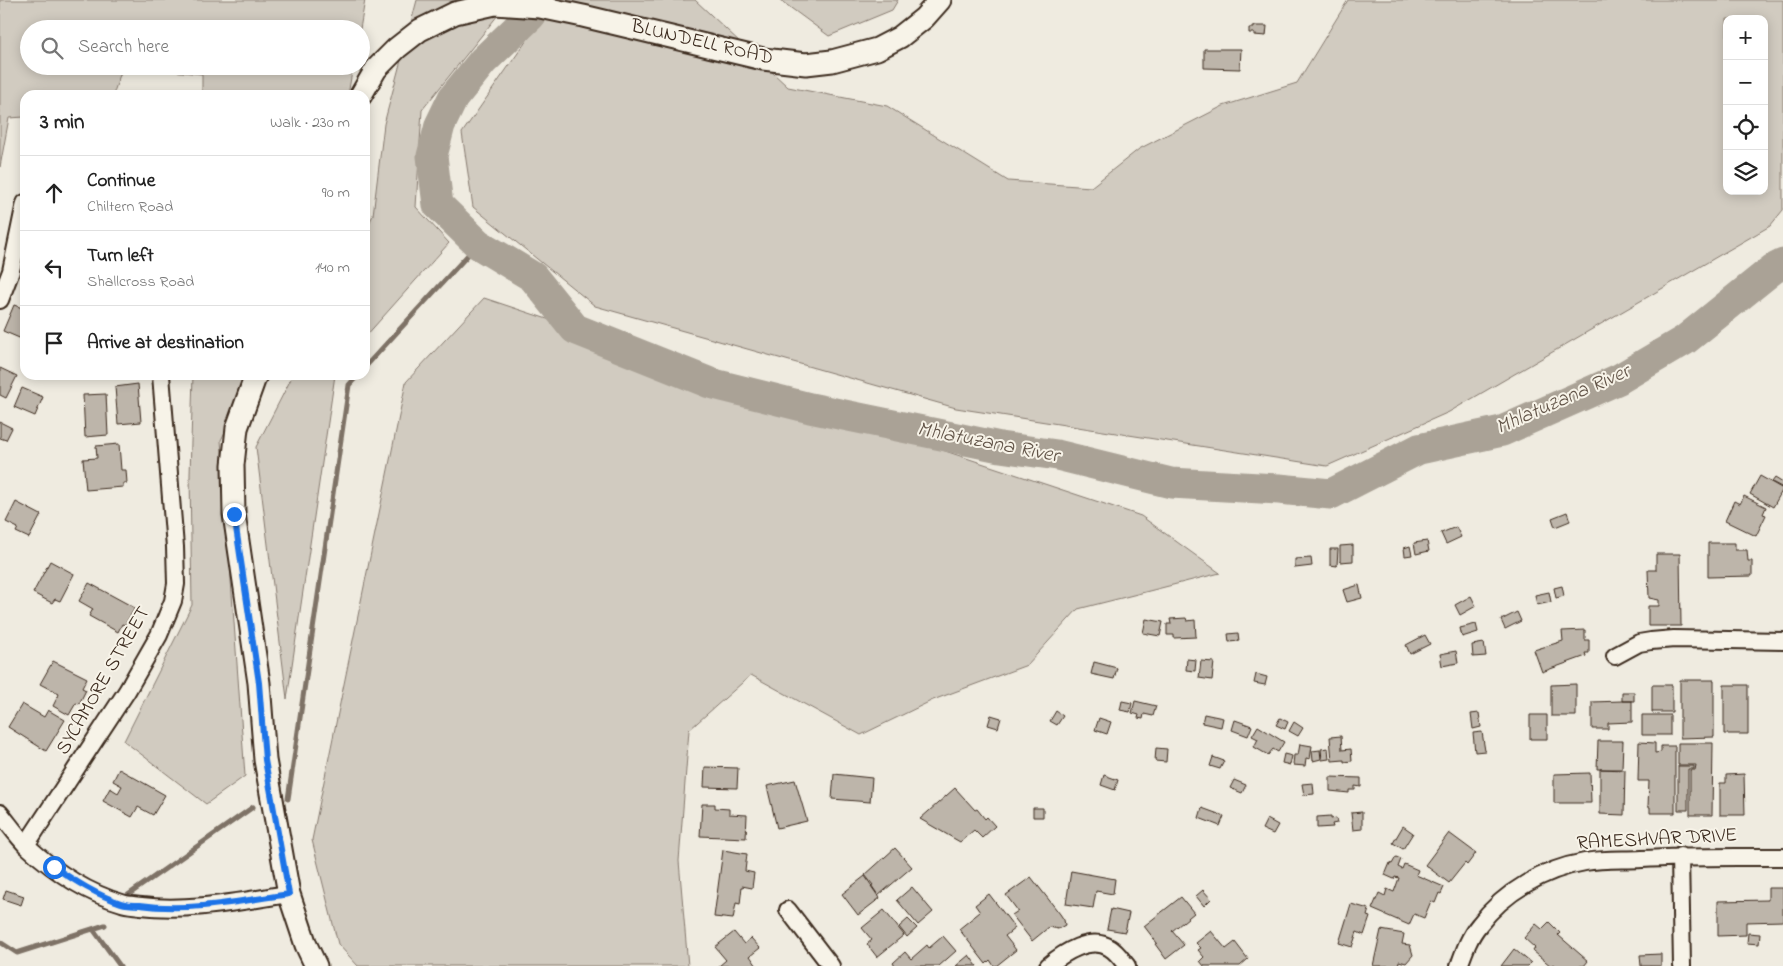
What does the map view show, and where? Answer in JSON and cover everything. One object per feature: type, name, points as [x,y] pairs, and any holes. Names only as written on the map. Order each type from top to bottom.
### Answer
[{"type":"street","name":"BLUNDELL ROAD","points":[[364,90],[376,69],[397,48],[420,30],[455,13],[496,4],[540,7],[763,59],[806,64],[832,61],[877,49],[900,37],[924,18],[940,0]]},
{"type":"street","points":[[0,300],[11,271],[20,227]]},
{"type":"street","name":"SYCAMORE STREET","points":[[26,845],[127,691],[159,635],[173,601],[176,584],[175,546],[161,380]]},
{"type":"street","points":[[254,380],[237,428],[232,465],[234,514],[259,683],[265,760],[289,894],[306,945],[316,966]]},
{"type":"street","points":[[1614,656],[1639,643],[1651,640],[1783,641]]},
{"type":"street","points":[[0,814],[26,845],[54,867],[86,888],[122,903],[156,908],[243,901],[289,894]]},
{"type":"street","points":[[1680,856],[1682,966]]},
{"type":"street","name":"RAMESHVAR DRIVE","points":[[1459,966],[1465,949],[1477,926],[1495,906],[1520,886],[1551,872],[1585,862],[1680,856],[1783,857]]},
{"type":"street","points":[[788,910],[831,966]]},
{"type":"street","points":[[1048,966],[1084,945],[1098,944],[1110,948],[1127,966]]},
{"type":"shaded area","points":[[0,0],[365,0],[362,20],[20,20],[20,75],[120,75],[115,90],[20,90],[20,117],[9,118],[0,167]]},
{"type":"shaded area","points":[[417,0],[510,0],[422,110],[416,207],[449,243],[370,331],[370,221],[373,215],[384,124]]},
{"type":"shaded area","points":[[555,0],[695,0],[788,87],[887,106],[1008,181],[1091,187],[1139,149],[1223,106],[1297,83],[1348,0],[1783,0],[1783,210],[1770,226],[1449,412],[1327,466],[956,408],[595,306],[473,207],[462,133]]},
{"type":"shaded area","points":[[780,0],[898,0],[892,10],[829,36]]},
{"type":"shaded area","points":[[202,75],[351,75],[349,90],[202,90]]},
{"type":"shaded area","points":[[484,298],[1141,516],[1220,573],[1078,609],[1027,665],[933,700],[861,735],[751,675],[689,730],[679,861],[688,966],[358,966],[338,944],[312,840],[406,382]]},
{"type":"shaded area","points":[[193,380],[251,380],[221,440],[245,776],[206,804],[124,741],[192,605],[190,475]]},
{"type":"shaded area","points":[[290,380],[334,380],[287,699],[256,447]]},
{"type":"building","points":[[1254,26],[1267,26],[1266,36],[1249,33],[1249,28],[1254,28]]},
{"type":"building","points":[[1204,49],[1241,49],[1240,69],[1204,68]]},
{"type":"building","points":[[14,305],[20,307],[20,338],[3,331]]},
{"type":"building","points":[[0,368],[17,376],[6,398],[0,395]]},
{"type":"building","points":[[138,384],[141,422],[118,424],[115,387]]},
{"type":"building","points":[[22,388],[43,397],[35,416],[14,407]]},
{"type":"building","points":[[106,394],[108,435],[85,437],[83,395]]},
{"type":"building","points":[[0,422],[12,428],[6,440],[0,438]]},
{"type":"building","points":[[119,444],[121,470],[126,470],[127,483],[123,483],[123,487],[86,490],[83,459],[97,458],[96,446]]},
{"type":"building","points":[[1760,476],[1783,489],[1773,507],[1750,494]]},
{"type":"building","points":[[1775,478],[1783,483],[1783,488],[1772,482]]},
{"type":"building","points":[[1744,496],[1766,507],[1763,514],[1766,515],[1756,536],[1725,521],[1734,501],[1740,504]]},
{"type":"building","points":[[16,502],[41,515],[29,538],[16,532],[18,528],[6,522]]},
{"type":"building","points":[[1567,512],[1570,521],[1555,527],[1552,518]]},
{"type":"building","points":[[1456,527],[1461,537],[1446,544],[1441,533]]},
{"type":"building","points":[[1427,541],[1429,551],[1416,554],[1414,543]]},
{"type":"building","points":[[1708,543],[1735,543],[1735,550],[1747,550],[1748,561],[1752,561],[1752,576],[1708,577]]},
{"type":"building","points":[[1353,545],[1353,561],[1340,562],[1340,546]]},
{"type":"building","points":[[1410,546],[1412,555],[1405,556],[1404,548]]},
{"type":"building","points":[[1330,549],[1338,549],[1337,566],[1330,565]]},
{"type":"building","points":[[1656,554],[1680,554],[1681,626],[1648,626],[1648,606],[1659,606],[1659,600],[1649,598],[1648,570],[1656,570]]},
{"type":"building","points":[[1311,558],[1312,566],[1295,568],[1295,559]]},
{"type":"building","points":[[50,561],[74,574],[60,601],[55,599],[52,603],[33,593]]},
{"type":"building","points":[[89,583],[135,608],[125,625],[122,624],[118,632],[89,616],[93,609],[79,601]]},
{"type":"building","points":[[1359,585],[1362,598],[1347,602],[1343,590]]},
{"type":"building","points":[[1562,586],[1564,596],[1556,598],[1554,588]]},
{"type":"building","points":[[1549,592],[1551,602],[1537,605],[1535,595]]},
{"type":"building","points":[[1471,596],[1476,606],[1460,615],[1455,605]]},
{"type":"building","points":[[1517,612],[1521,621],[1505,629],[1501,620]]},
{"type":"building","points":[[1186,618],[1187,621],[1195,620],[1196,637],[1174,638],[1174,635],[1167,635],[1167,624],[1171,624],[1170,619]]},
{"type":"building","points":[[1146,619],[1163,622],[1160,636],[1143,633]]},
{"type":"building","points":[[1476,624],[1478,632],[1462,637],[1460,628]]},
{"type":"building","points":[[1585,630],[1585,640],[1589,640],[1589,653],[1585,653],[1586,656],[1542,672],[1534,650],[1563,641],[1562,631]]},
{"type":"building","points":[[1238,633],[1239,641],[1229,642],[1228,634]]},
{"type":"building","points":[[1425,635],[1430,644],[1410,654],[1406,645]]},
{"type":"building","points":[[1484,643],[1486,656],[1473,657],[1472,645]]},
{"type":"building","points":[[1456,651],[1458,663],[1442,666],[1440,654]]},
{"type":"building","points":[[1187,659],[1196,660],[1195,671],[1186,670]]},
{"type":"building","points":[[53,661],[87,678],[82,688],[86,690],[79,704],[76,703],[69,715],[53,706],[59,694],[40,684]]},
{"type":"building","points":[[1201,661],[1214,662],[1212,680],[1199,678]]},
{"type":"building","points":[[1094,662],[1117,668],[1114,679],[1091,674]]},
{"type":"building","points":[[1256,674],[1267,677],[1265,685],[1254,683]]},
{"type":"building","points":[[1680,680],[1714,680],[1714,737],[1680,738]]},
{"type":"building","points":[[1576,684],[1576,716],[1551,716],[1551,685]]},
{"type":"building","points":[[1652,685],[1672,685],[1672,712],[1652,712]]},
{"type":"building","points":[[1724,685],[1748,685],[1748,734],[1724,734]]},
{"type":"building","points":[[1622,692],[1634,692],[1634,701],[1622,701]]},
{"type":"building","points":[[1122,701],[1132,703],[1130,712],[1120,710]]},
{"type":"building","points":[[1135,701],[1156,706],[1153,716],[1144,714],[1143,719],[1138,718],[1139,715],[1132,713]]},
{"type":"building","points":[[1632,701],[1632,722],[1608,723],[1608,729],[1592,729],[1592,702]]},
{"type":"building","points":[[22,704],[44,717],[48,710],[65,720],[46,751],[8,727]]},
{"type":"building","points":[[1056,711],[1063,716],[1057,725],[1050,721]]},
{"type":"building","points":[[1479,713],[1481,727],[1473,729],[1471,714]]},
{"type":"building","points":[[1204,714],[1223,718],[1221,727],[1202,723]]},
{"type":"building","points":[[991,715],[1001,718],[998,728],[988,725]]},
{"type":"building","points":[[1530,715],[1547,715],[1547,739],[1530,739]]},
{"type":"building","points":[[1642,715],[1670,715],[1670,735],[1642,735]]},
{"type":"building","points":[[1099,718],[1111,722],[1107,734],[1095,730]]},
{"type":"building","points":[[1280,718],[1288,722],[1285,729],[1276,725]]},
{"type":"building","points":[[1235,720],[1252,726],[1248,736],[1232,730]]},
{"type":"building","points":[[1294,722],[1303,728],[1298,736],[1289,731]]},
{"type":"building","points":[[1258,726],[1284,742],[1278,752],[1273,749],[1268,755],[1254,747],[1258,739],[1252,736]]},
{"type":"building","points":[[1482,732],[1485,751],[1475,752],[1473,733]]},
{"type":"building","points":[[1341,736],[1342,750],[1351,749],[1352,761],[1332,761],[1330,737]]},
{"type":"building","points":[[1598,741],[1623,741],[1622,769],[1597,769]]},
{"type":"building","points":[[1639,742],[1655,743],[1655,753],[1661,752],[1661,746],[1675,746],[1675,813],[1650,813],[1650,807],[1648,807],[1649,781],[1638,781]]},
{"type":"building","points":[[1678,743],[1713,743],[1712,815],[1690,815],[1690,770],[1695,770],[1696,765],[1678,765]]},
{"type":"building","points":[[1300,744],[1312,746],[1310,759],[1306,758],[1305,766],[1293,765],[1294,755],[1298,755]]},
{"type":"building","points":[[1156,748],[1167,749],[1166,762],[1155,761]]},
{"type":"building","points":[[1328,748],[1329,759],[1322,760],[1321,749]]},
{"type":"building","points":[[1320,750],[1321,759],[1313,761],[1312,751]]},
{"type":"building","points":[[1284,754],[1292,756],[1290,765],[1282,763]]},
{"type":"building","points":[[1213,757],[1224,761],[1220,769],[1210,766]]},
{"type":"building","points":[[1678,766],[1694,766],[1694,769],[1688,769],[1688,810],[1678,810]]},
{"type":"building","points":[[705,767],[738,768],[737,788],[704,787]]},
{"type":"building","points":[[119,769],[165,795],[153,815],[138,807],[132,817],[103,801],[110,788],[118,793],[122,786],[113,781]]},
{"type":"building","points":[[1600,769],[1625,770],[1624,815],[1600,814]]},
{"type":"building","points":[[1590,773],[1591,803],[1554,803],[1554,774]]},
{"type":"building","points":[[834,774],[872,778],[870,802],[832,799]]},
{"type":"building","points":[[1744,774],[1745,815],[1720,815],[1720,783],[1726,783],[1726,775]]},
{"type":"building","points":[[1104,775],[1118,780],[1115,790],[1101,785]]},
{"type":"building","points":[[1330,777],[1361,778],[1361,787],[1355,786],[1355,790],[1349,790],[1349,793],[1330,791]]},
{"type":"building","points":[[795,780],[807,821],[777,828],[767,786]]},
{"type":"building","points":[[1234,780],[1246,785],[1242,793],[1230,788]]},
{"type":"building","points":[[1313,783],[1314,794],[1304,795],[1302,784]]},
{"type":"building","points":[[955,788],[975,810],[977,809],[985,819],[987,817],[995,826],[982,838],[974,830],[960,842],[920,819]]},
{"type":"building","points":[[702,804],[715,804],[715,808],[729,809],[729,814],[747,815],[746,838],[700,836]]},
{"type":"building","points":[[1033,808],[1043,808],[1043,817],[1033,817]]},
{"type":"building","points":[[1202,808],[1224,816],[1220,826],[1199,818]]},
{"type":"building","points":[[1362,812],[1362,829],[1353,830],[1351,813]]},
{"type":"building","points":[[1331,816],[1331,819],[1336,818],[1337,823],[1332,824],[1333,827],[1317,828],[1317,817]]},
{"type":"building","points":[[1267,819],[1278,825],[1273,834],[1262,829]]},
{"type":"building","points":[[1403,826],[1413,833],[1403,849],[1393,843]]},
{"type":"building","points":[[1449,833],[1476,853],[1449,883],[1425,865]]},
{"type":"building","points":[[895,848],[912,867],[878,896],[871,886],[873,885],[865,875]]},
{"type":"building","points":[[723,850],[747,854],[745,871],[754,873],[752,888],[742,886],[740,904],[736,903],[733,919],[714,917]]},
{"type":"building","points":[[1396,857],[1401,859],[1398,867],[1402,869],[1404,864],[1418,870],[1416,875],[1444,887],[1435,903],[1431,901],[1424,918],[1414,914],[1409,925],[1372,909],[1379,893],[1385,896],[1387,889],[1394,892],[1399,878],[1395,877],[1394,879],[1385,875],[1390,863],[1392,864]]},
{"type":"building","points":[[1071,871],[1115,879],[1113,894],[1096,891],[1093,908],[1066,904]]},
{"type":"building","points":[[865,876],[880,898],[858,915],[842,894]]},
{"type":"building","points":[[1031,877],[1060,914],[1065,925],[1058,929],[1049,927],[1032,941],[1012,915],[1018,911],[1006,895]]},
{"type":"building","points":[[912,887],[933,912],[918,925],[897,900]]},
{"type":"building","points":[[1768,888],[1783,888],[1783,921],[1746,922],[1746,935],[1718,936],[1718,901],[1768,900]]},
{"type":"building","points":[[6,890],[24,896],[21,905],[3,899]]},
{"type":"building","points":[[1203,890],[1211,899],[1204,906],[1196,896]]},
{"type":"building","points":[[989,894],[1015,928],[1005,936],[1016,950],[996,966],[990,960],[986,964],[959,929],[980,912],[975,905]]},
{"type":"building","points":[[1181,897],[1194,913],[1172,931],[1184,945],[1166,959],[1144,926]]},
{"type":"building","points":[[1351,904],[1369,909],[1367,916],[1370,917],[1364,935],[1357,932],[1352,947],[1339,943]]},
{"type":"building","points":[[1111,909],[1129,913],[1125,932],[1107,929]]},
{"type":"building","points":[[884,910],[904,935],[877,957],[867,944],[872,940],[862,928]]},
{"type":"building","points":[[908,919],[917,928],[907,937],[899,927]]},
{"type":"building","points":[[1549,922],[1560,933],[1558,935],[1588,961],[1584,966],[1555,966],[1553,964],[1551,966],[1533,951],[1535,948],[1524,938],[1536,924],[1542,929]]},
{"type":"building","points":[[1381,930],[1404,934],[1402,944],[1410,945],[1413,955],[1406,963],[1399,961],[1398,966],[1373,966]]},
{"type":"building","points":[[1211,931],[1226,949],[1235,942],[1248,959],[1240,966],[1204,966],[1200,961],[1204,957],[1198,950],[1201,948],[1196,943]]},
{"type":"building","points":[[734,932],[744,944],[751,938],[760,948],[750,956],[757,966],[719,966],[726,960],[715,947]]},
{"type":"building","points":[[1748,933],[1760,934],[1759,944],[1747,943]]},
{"type":"building","points":[[943,936],[956,951],[939,966],[895,966],[893,963],[905,952],[911,959],[927,945],[929,948]]},
{"type":"building","points":[[1514,949],[1531,963],[1528,966],[1501,966]]},
{"type":"building","points":[[1661,954],[1661,966],[1641,966],[1640,955]]},
{"type":"building","points":[[969,955],[977,966],[956,966]]},
{"type":"waterway","name":"Mhlatuzana River","points":[[543,0],[530,16],[483,61],[453,98],[440,125],[432,156],[438,205],[478,244],[533,277],[575,329],[710,383],[810,408],[1000,447],[1057,455],[1171,483],[1331,494],[1419,449],[1502,431],[1619,379],[1685,340],[1773,269],[1783,264]]},
{"type":"waterway","points":[[370,362],[478,244]]},
{"type":"waterway","points":[[288,799],[349,385],[354,380]]},
{"type":"waterway","points":[[128,895],[253,807]]},
{"type":"waterway","points":[[0,942],[17,953],[105,925]]},
{"type":"waterway","points":[[93,929],[120,966]]},
{"type":"route","points":[[54,867],[86,888],[122,903],[156,908],[243,901],[289,894],[265,760],[259,683],[234,514]]}]
